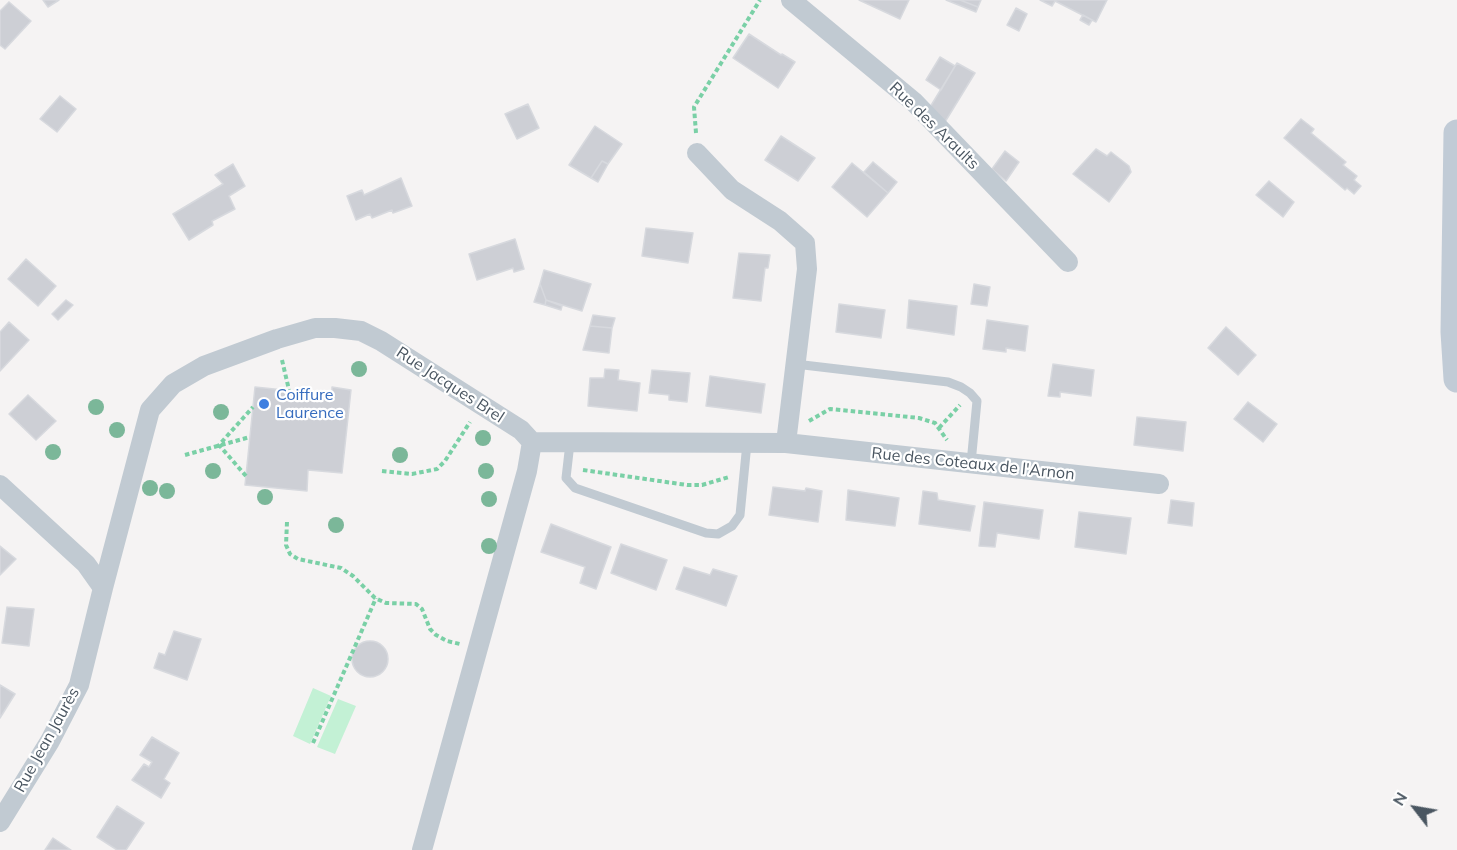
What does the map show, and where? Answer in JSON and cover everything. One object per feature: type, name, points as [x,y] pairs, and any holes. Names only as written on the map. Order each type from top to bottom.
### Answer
[{"type":"main road","points":[[1457,134],[1454,332],[1457,379]]},
{"type":"street","name":"Rue des Araults","points":[[791,0],[914,102],[1068,262]]},
{"type":"street","points":[[697,153],[732,190],[780,221],[805,243],[807,268],[787,434]]},
{"type":"street","name":"Rue Jacques Brel","points":[[103,588],[146,450],[150,410],[173,384],[204,366],[278,339],[315,328],[361,331],[381,341],[521,430],[532,442]]},
{"type":"street","name":"Rue des Coteaux de l'Arnon","points":[[532,442],[747,443],[787,434],[950,461],[1159,484]]},
{"type":"street","points":[[422,850],[478,641],[527,471],[532,442]]},
{"type":"street","points":[[0,484],[86,564],[103,588]]},
{"type":"street","name":"Rue Jean Jaurès","points":[[0,822],[50,741],[79,684],[103,588]]},
{"type":"lane","points":[[795,364],[948,382],[970,393],[977,401],[970,463]]},
{"type":"lane","points":[[570,442],[566,478],[575,488],[706,533],[718,534],[732,526],[740,515],[747,443]]},
{"type":"path","points":[[697,153],[694,108],[760,0]]},
{"type":"path","points":[[278,339],[289,390]]},
{"type":"path","points":[[939,428],[970,393]]},
{"type":"path","points":[[382,471],[412,474],[437,469],[445,461],[480,405]]},
{"type":"path","points":[[219,445],[253,407]]},
{"type":"path","points":[[787,434],[830,409],[919,418],[935,423],[939,428],[950,447],[950,461]]},
{"type":"path","points":[[184,455],[250,437]]},
{"type":"path","points":[[219,445],[246,476]]},
{"type":"path","points":[[567,467],[687,485],[702,485],[744,473]]},
{"type":"path","points":[[287,522],[285,545],[290,554],[298,559],[341,568],[376,598],[386,603],[416,604],[425,614],[430,629],[447,641],[457,644],[478,641]]},
{"type":"path","points":[[313,743],[376,598]]},
{"type":"green space","points":[[313,688],[331,696],[310,744],[293,736]]},
{"type":"green space","points":[[338,699],[356,706],[335,754],[317,747]]},
{"type":"building","points":[[43,0],[59,0],[48,7]]},
{"type":"building","points":[[859,0],[909,0],[900,19]]},
{"type":"building","points":[[946,0],[960,0],[978,7],[976,12]]},
{"type":"building","points":[[960,0],[981,0],[978,7]]},
{"type":"building","points":[[1040,0],[1107,0],[1096,22],[1055,1],[1052,6]]},
{"type":"building","points":[[9,2],[31,21],[5,49],[0,45],[0,11]]},
{"type":"building","points":[[1016,8],[1027,14],[1019,31],[1007,25]]},
{"type":"building","points":[[1083,15],[1092,20],[1089,25],[1080,20]]},
{"type":"building","points":[[749,34],[795,62],[778,88],[733,58]]},
{"type":"building","points":[[940,57],[955,66],[941,90],[926,80]]},
{"type":"building","points":[[957,63],[975,73],[945,122],[927,112]]},
{"type":"building","points":[[60,96],[76,109],[57,132],[40,119]]},
{"type":"building","points":[[528,104],[539,128],[517,139],[505,114]]},
{"type":"building","points":[[1301,119],[1314,129],[1311,133],[1346,162],[1343,165],[1357,176],[1354,180],[1361,186],[1354,194],[1347,188],[1345,190],[1284,138]]},
{"type":"building","points":[[595,126],[622,144],[608,164],[602,161],[591,178],[569,165]]},
{"type":"building","points":[[781,136],[815,158],[798,181],[765,160]]},
{"type":"building","points":[[1096,149],[1107,156],[1111,152],[1129,166],[1131,172],[1109,202],[1073,174]]},
{"type":"building","points":[[1005,151],[1019,162],[1006,181],[992,169]]},
{"type":"building","points":[[602,161],[608,164],[598,182],[591,178]]},
{"type":"building","points":[[873,162],[897,182],[888,193],[864,172]]},
{"type":"building","points":[[852,163],[888,193],[867,217],[832,187]]},
{"type":"building","points":[[233,164],[245,186],[229,196],[235,209],[212,221],[213,225],[189,240],[173,214],[223,184],[215,175]]},
{"type":"building","points":[[401,178],[412,206],[393,213],[392,210],[372,218],[370,214],[356,220],[347,196],[362,190],[364,195]]},
{"type":"building","points":[[1269,181],[1294,202],[1283,217],[1256,195]]},
{"type":"building","points":[[646,228],[693,233],[688,263],[642,256]]},
{"type":"building","points":[[515,239],[524,269],[514,272],[513,268],[477,280],[469,254]]},
{"type":"building","points":[[739,253],[770,255],[768,268],[765,268],[761,301],[733,298]]},
{"type":"building","points":[[26,259],[56,286],[38,306],[8,279]]},
{"type":"building","points":[[544,270],[591,284],[582,311],[546,300],[540,284]]},
{"type":"building","points":[[540,284],[546,300],[545,305],[534,302]]},
{"type":"building","points":[[974,284],[990,287],[987,306],[971,304]]},
{"type":"building","points":[[66,300],[73,305],[58,320],[52,314]]},
{"type":"building","points":[[546,300],[562,306],[561,310],[545,305]]},
{"type":"building","points":[[909,300],[957,306],[954,335],[907,328]]},
{"type":"building","points":[[839,304],[885,310],[881,338],[836,332]]},
{"type":"building","points":[[593,315],[615,318],[612,328],[590,326]]},
{"type":"building","points":[[987,320],[1028,326],[1025,351],[1006,348],[1006,352],[983,349]]},
{"type":"building","points":[[9,322],[29,340],[0,371],[0,332]]},
{"type":"building","points":[[590,326],[612,328],[609,353],[583,350]]},
{"type":"building","points":[[1226,327],[1256,355],[1238,375],[1208,348]]},
{"type":"building","points":[[1053,364],[1094,370],[1091,396],[1060,392],[1060,397],[1048,396]]},
{"type":"building","points":[[605,369],[619,370],[618,380],[640,383],[637,411],[588,406],[590,378],[604,378]]},
{"type":"building","points":[[652,370],[690,373],[687,402],[669,400],[669,395],[649,393]]},
{"type":"building","points":[[710,376],[765,384],[761,413],[706,406]]},
{"type":"building","points":[[255,387],[332,395],[332,387],[351,390],[342,473],[308,470],[307,491],[245,485]]},
{"type":"building","points":[[28,395],[56,421],[36,440],[9,414]]},
{"type":"building","points":[[1248,402],[1277,424],[1263,442],[1234,419]]},
{"type":"building","points":[[1137,417],[1186,422],[1183,451],[1134,445]]},
{"type":"building","points":[[773,487],[822,491],[818,522],[769,515]]},
{"type":"building","points":[[848,490],[899,498],[895,526],[846,520]]},
{"type":"building","points":[[923,491],[937,493],[938,500],[975,506],[970,531],[919,524]]},
{"type":"building","points":[[1171,500],[1194,503],[1192,526],[1168,523]]},
{"type":"building","points":[[984,502],[1043,510],[1039,539],[997,533],[995,547],[979,546]]},
{"type":"building","points":[[1079,512],[1131,518],[1126,554],[1075,547]]},
{"type":"building","points":[[551,524],[611,547],[596,589],[580,583],[585,567],[541,552]]},
{"type":"building","points":[[621,544],[667,560],[656,590],[611,573]]},
{"type":"building","points":[[0,546],[16,559],[0,575]]},
{"type":"building","points":[[684,567],[710,575],[713,569],[737,576],[726,606],[676,589]]},
{"type":"building","points":[[7,607],[34,609],[29,646],[2,643]]},
{"type":"building","points":[[174,631],[201,639],[187,680],[154,668],[159,653],[165,655]]},
{"type":"building","points":[[370,641],[383,646],[388,659],[383,672],[370,677],[357,672],[352,659],[357,646]]},
{"type":"building","points":[[0,685],[15,694],[0,718]]},
{"type":"building","points":[[152,737],[179,753],[164,779],[170,783],[161,798],[132,780],[144,764],[149,767],[152,762],[140,755]]},
{"type":"building","points":[[117,806],[144,823],[126,850],[117,850],[97,837]]},
{"type":"building","points":[[53,838],[71,850],[45,850]]},
{"type":"place","name":"Coiffure Laurence","points":[[264,404]]}]
